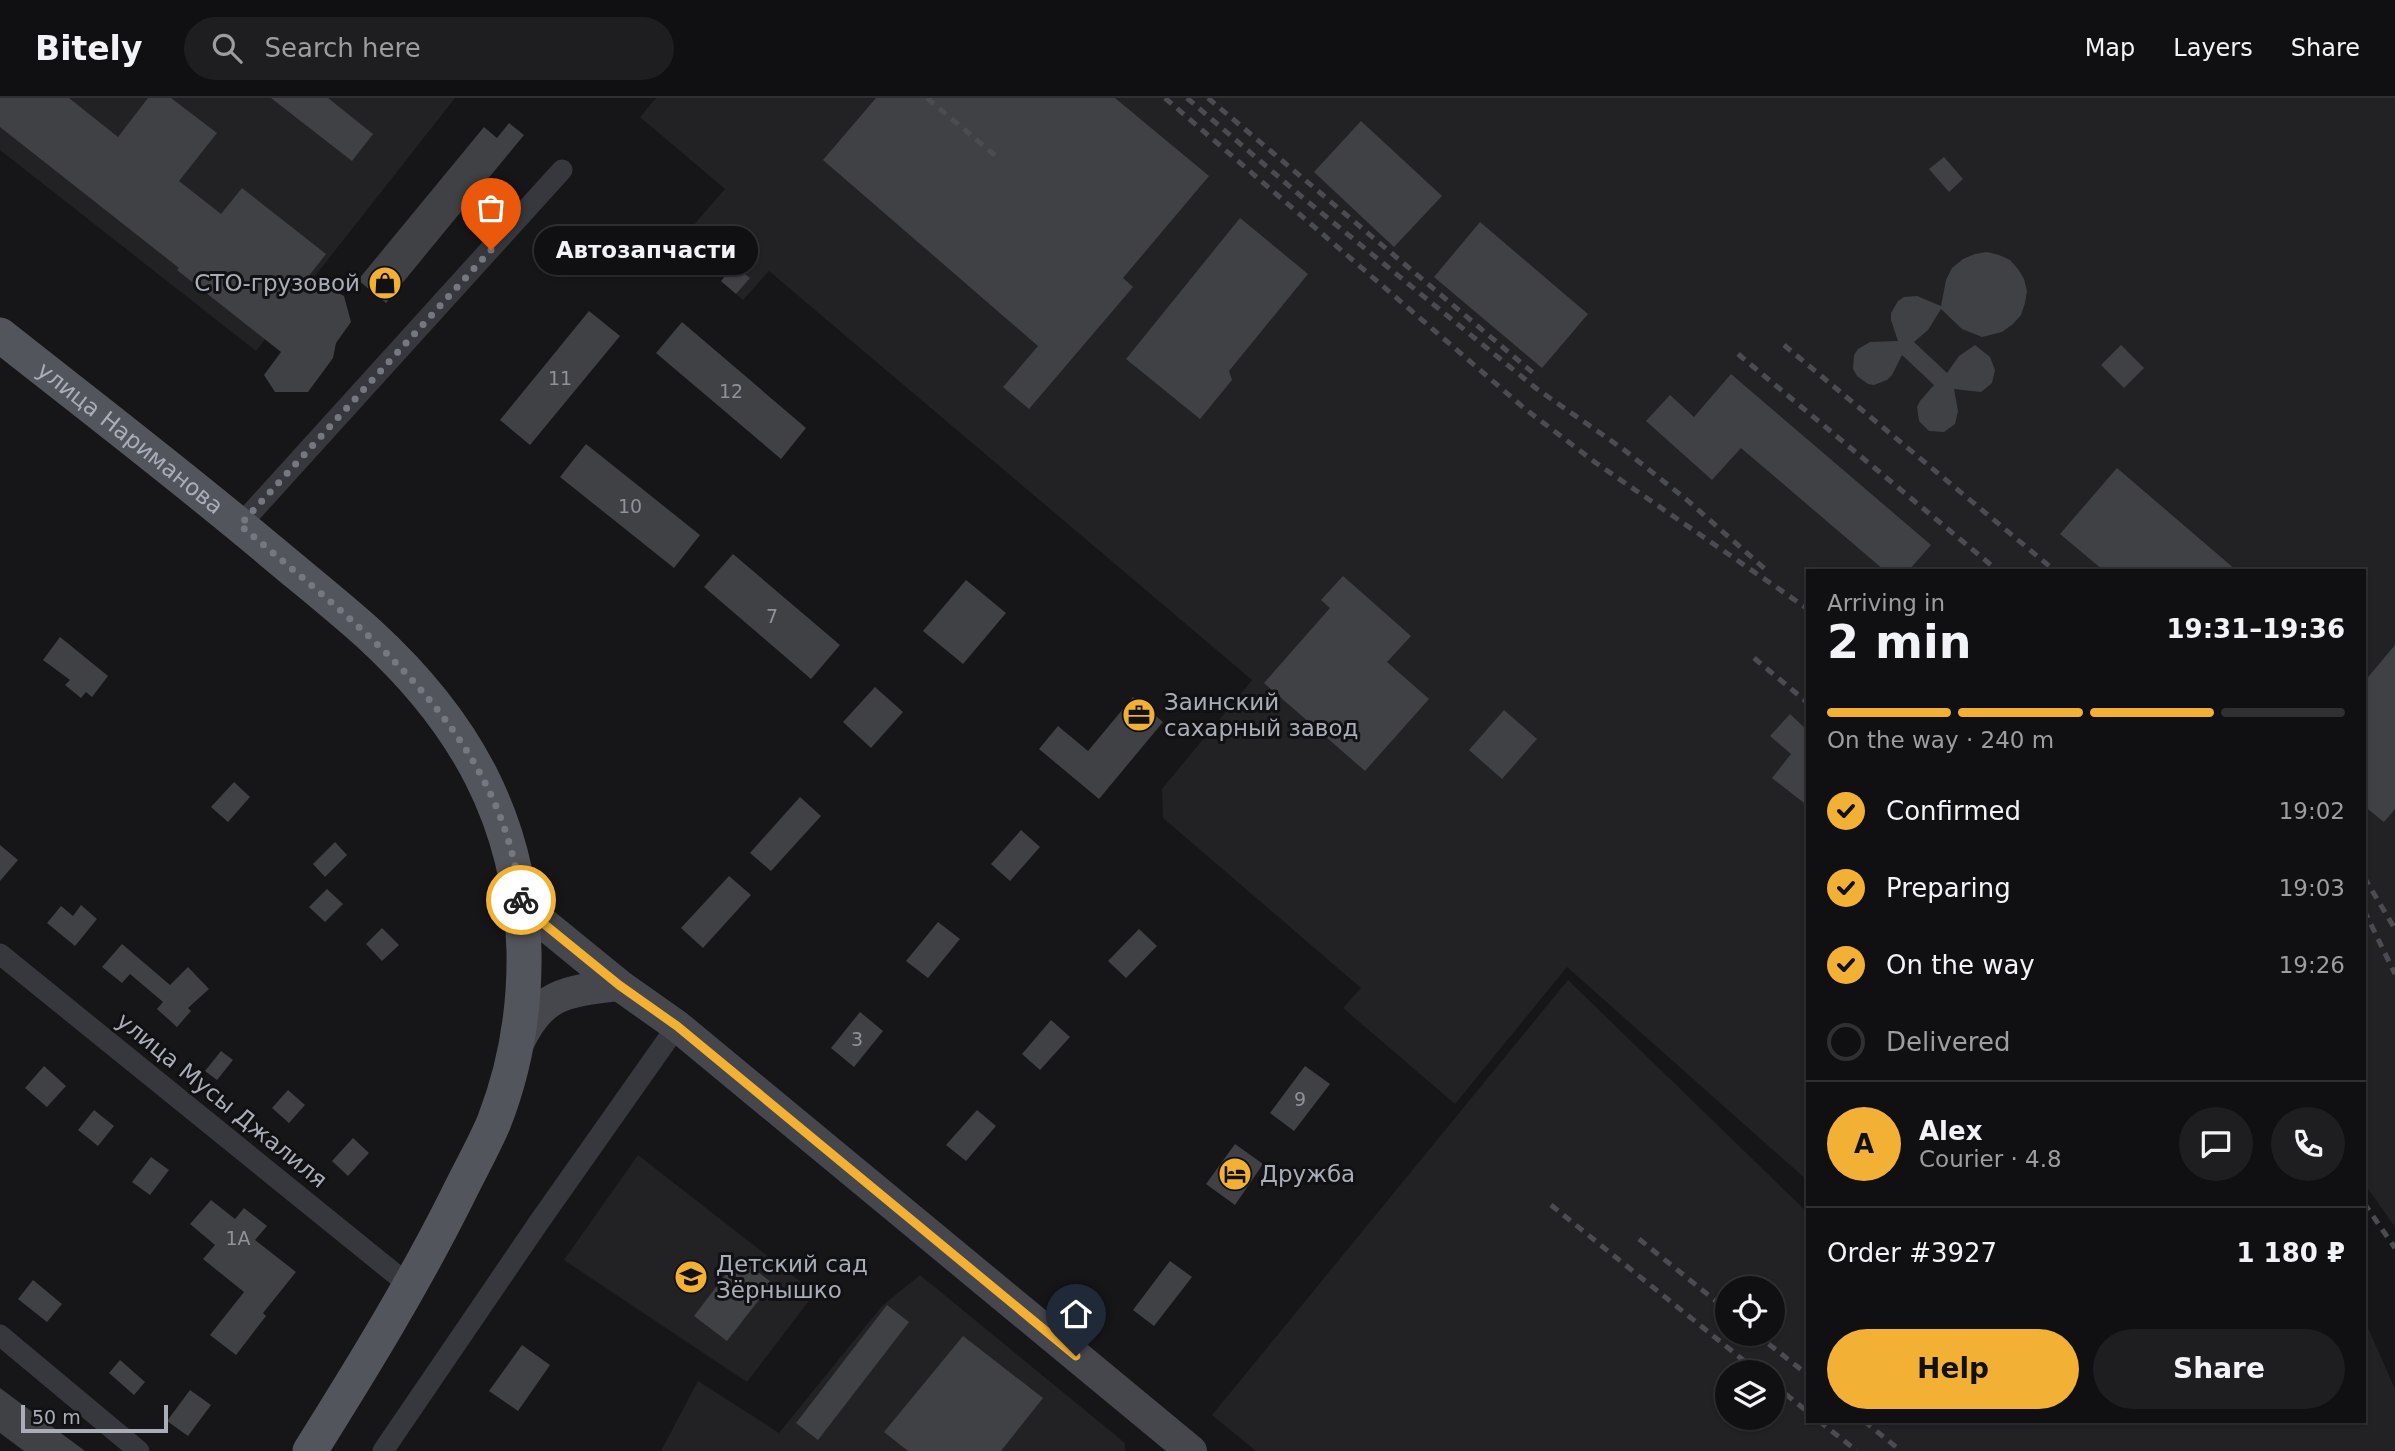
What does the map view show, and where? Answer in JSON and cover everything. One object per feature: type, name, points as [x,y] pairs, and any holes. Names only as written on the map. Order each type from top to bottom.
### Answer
[{"type":"main road","name":"улица Нариманова","points":[[0,335],[240,525],[370,635],[411,676],[450,725],[472,759],[495,804],[512,854],[522,906],[524,990],[516,1047],[495,1119],[469,1176],[410,1286],[310,1451]]},
{"type":"main road","points":[[522,906],[619,985],[677,1026],[1191,1451]]},
{"type":"main road","points":[[516,1047],[526,1025],[541,1008],[554,999],[572,990],[619,985]]},
{"type":"street","points":[[240,525],[562,170]]},
{"type":"street","name":"улица Мусы Джалиля","points":[[0,954],[410,1286]]},
{"type":"street","points":[[383,1451],[677,1026]]},
{"type":"street","points":[[0,1335],[139,1451]]},
{"type":"shaded area","points":[[0,98],[455,98],[256,351],[0,150]]},
{"type":"shaded area","name":"Заинский сахарный завод","points":[[656,98],[2395,98],[2395,1227],[2366,1186],[2366,569],[1806,569],[1806,1179],[1567,967],[1455,1104],[1343,1008],[1361,988],[1163,818],[1162,789],[1252,680],[769,271],[743,300],[721,281],[734,265],[691,228],[725,189],[640,117]]},
{"type":"shaded area","points":[[1568,980],[1806,1211],[1806,1423],[2366,1423],[2366,1324],[2395,1389],[2395,1451],[1256,1451],[1212,1415]]},
{"type":"shaded area","name":"Детский сад Зёрнышко","points":[[638,1155],[815,1293],[747,1382],[564,1260]]},
{"type":"shaded area","points":[[920,1275],[1125,1443],[1125,1451],[661,1451],[698,1381],[779,1433],[882,1306]]},
{"type":"building","points":[[0,98],[69,98],[118,137],[148,98],[171,98],[217,133],[179,181],[221,214],[242,188],[326,254],[308,277],[344,296],[351,322],[336,343],[333,358],[308,392],[275,392],[264,375],[281,352],[0,127]]},
{"type":"building","points":[[271,98],[328,98],[373,134],[352,161]]},
{"type":"building","points":[[876,98],[1115,98],[1209,176],[1123,278],[1133,287],[1029,409],[1003,387],[1038,346],[823,160]]},
{"type":"building","points":[[1361,121],[1442,196],[1394,247],[1314,172]]},
{"type":"building","points":[[509,123],[524,135],[386,303],[358,280],[484,127],[497,138]]},
{"type":"building","points":[[1944,157],[1963,179],[1949,192],[1929,169]]},
{"type":"building","points":[[1240,218],[1308,274],[1229,371],[1232,380],[1200,419],[1126,359]]},
{"type":"building","points":[[1480,222],[1588,314],[1542,368],[1434,277]]},
{"type":"building","points":[[1987,252],[2010,260],[2018,269],[2027,291],[2025,303],[2021,315],[2013,324],[2002,332],[1982,337],[1962,329],[1941,309],[1928,330],[1914,342],[1947,373],[1959,356],[1975,345],[1990,357],[1995,370],[1992,383],[1981,392],[1954,389],[1958,411],[1955,424],[1944,432],[1929,431],[1919,421],[1917,407],[1934,385],[1902,355],[1887,380],[1874,385],[1868,384],[1857,376],[1853,369],[1854,355],[1858,349],[1870,342],[1898,341],[1891,313],[1898,301],[1904,297],[1917,296],[1941,306],[1946,280],[1952,268],[1963,259]]},
{"type":"building","points":[[734,265],[750,278],[736,294],[721,281]]},
{"type":"building","points":[[589,311],[620,336],[530,445],[500,420]]},
{"type":"building","points":[[682,322],[806,428],[781,459],[656,353]]},
{"type":"building","points":[[2121,345],[2144,368],[2124,388],[2101,365]]},
{"type":"building","points":[[1731,374],[1931,545],[1910,569],[1883,569],[1741,448],[1712,480],[1646,421],[1670,395],[1694,417]]},
{"type":"building","points":[[586,444],[700,535],[674,568],[560,477]]},
{"type":"building","points":[[2117,468],[2235,569],[2102,569],[2060,534]]},
{"type":"building","points":[[733,554],[840,645],[811,679],[704,587]]},
{"type":"building","points":[[1343,576],[1411,636],[1387,662],[1429,699],[1365,771],[1264,683],[1330,608],[1321,600]]},
{"type":"building","points":[[966,580],[1006,613],[963,664],[923,631]]},
{"type":"building","points":[[60,637],[108,676],[92,697],[86,692],[81,698],[65,685],[70,680],[43,660]]},
{"type":"building","points":[[2395,645],[2395,809],[2384,822],[2366,808],[2366,680]]},
{"type":"building","points":[[875,687],[903,712],[871,748],[843,722]]},
{"type":"building","points":[[1133,697],[1163,722],[1099,799],[1039,749],[1058,726],[1088,751]]},
{"type":"building","points":[[1504,710],[1537,739],[1502,779],[1469,750]]},
{"type":"building","points":[[1790,714],[1806,729],[1806,804],[1772,778],[1791,754],[1770,736]]},
{"type":"building","points":[[234,782],[250,797],[228,822],[211,807]]},
{"type":"building","points":[[800,797],[821,816],[771,871],[750,853]]},
{"type":"building","points":[[1021,830],[1040,847],[1010,881],[991,864]]},
{"type":"building","points":[[335,842],[347,855],[325,877],[313,864]]},
{"type":"building","points":[[0,845],[18,860],[0,881]]},
{"type":"building","points":[[729,876],[751,895],[703,948],[681,928]]},
{"type":"building","points":[[327,889],[343,904],[325,922],[309,907]]},
{"type":"building","points":[[81,905],[97,919],[75,946],[47,923],[61,906],[73,916]]},
{"type":"building","points":[[938,922],[960,939],[928,978],[906,961]]},
{"type":"building","points":[[382,928],[399,945],[382,961],[366,944]]},
{"type":"building","points":[[1139,929],[1157,946],[1126,978],[1108,961]]},
{"type":"building","points":[[122,944],[170,985],[188,967],[209,989],[188,1008],[191,1011],[177,1027],[157,1009],[163,1002],[130,974],[122,983],[102,967]]},
{"type":"building","points":[[860,1012],[883,1031],[854,1067],[831,1048]]},
{"type":"building","points":[[1051,1020],[1070,1037],[1040,1070],[1022,1054]]},
{"type":"building","points":[[221,1051],[233,1060],[217,1080],[205,1071]]},
{"type":"building","points":[[44,1066],[66,1086],[47,1107],[25,1088]]},
{"type":"building","points":[[1305,1066],[1330,1084],[1294,1131],[1270,1113]]},
{"type":"building","points":[[288,1090],[305,1105],[289,1123],[272,1108]]},
{"type":"building","points":[[94,1110],[114,1126],[98,1146],[78,1130]]},
{"type":"building","points":[[977,1110],[996,1126],[966,1161],[946,1145]]},
{"type":"building","points":[[353,1138],[369,1153],[348,1176],[332,1161]]},
{"type":"building","name":"Дружба","points":[[1235,1144],[1263,1164],[1235,1205],[1206,1184]]},
{"type":"building","points":[[151,1157],[169,1170],[150,1195],[132,1182]]},
{"type":"building","points":[[211,1200],[235,1219],[244,1208],[267,1226],[255,1240],[296,1272],[263,1313],[266,1316],[236,1355],[210,1335],[244,1292],[203,1259],[215,1245],[190,1224]]},
{"type":"building","points":[[739,1257],[772,1283],[727,1341],[694,1316]]},
{"type":"building","points":[[1170,1261],[1192,1277],[1154,1326],[1133,1310]]},
{"type":"building","points":[[33,1280],[62,1304],[47,1322],[18,1299]]},
{"type":"building","points":[[887,1305],[909,1322],[818,1440],[796,1423]]},
{"type":"building","points":[[963,1336],[1043,1398],[1001,1451],[908,1451],[884,1432]]},
{"type":"building","points":[[522,1345],[550,1365],[518,1411],[489,1391]]},
{"type":"building","points":[[120,1360],[145,1382],[134,1395],[109,1373]]},
{"type":"building","points":[[0,1388],[85,1451],[24,1451],[0,1433]]},
{"type":"building","points":[[190,1390],[211,1405],[188,1436],[167,1421]]},
{"type":"railway","points":[[927,98],[997,157]]},
{"type":"railway","points":[[1165,98],[1524,408],[1596,463],[1806,608]]},
{"type":"railway","points":[[1187,98],[1302,197],[1537,389],[1623,449],[1687,500],[1765,569]]},
{"type":"railway","points":[[1208,98],[1538,377]]},
{"type":"railway","points":[[1784,345],[2053,569]]},
{"type":"railway","points":[[1738,354],[1996,569]]},
{"type":"railway","points":[[1754,658],[1806,701]]},
{"type":"railway","points":[[2366,880],[2395,929]]},
{"type":"railway","points":[[2366,914],[2395,974]]},
{"type":"railway","points":[[1551,1205],[1743,1360]]},
{"type":"railway","points":[[2366,1206],[2395,1248]]},
{"type":"railway","points":[[1639,1239],[1715,1300]]},
{"type":"railway","points":[[1771,1346],[1806,1373]]},
{"type":"railway","points":[[1785,1394],[1806,1410]]},
{"type":"railway","points":[[1822,1423],[1857,1451]]},
{"type":"railway","points":[[1866,1423],[1901,1451]]},
{"type":"way so far","points":[[491,250],[240,525],[370,635],[411,676],[450,725],[472,759],[495,804],[512,854],[521,900]]},
{"type":"place","name":"Автозапчасти","points":[[491,250]]},
{"type":"place","name":"СТО-грузовой","points":[[385,283]]},
{"type":"place","name":"Заинский сахарный завод","points":[[1139,715]]},
{"type":"place","name":"Дружба","points":[[1235,1174]]},
{"type":"place","name":"Детский сад Зёрнышко","points":[[691,1277]]},
{"type":"route","points":[[521,900],[522,906],[619,985],[677,1026],[1076,1356]]}]
